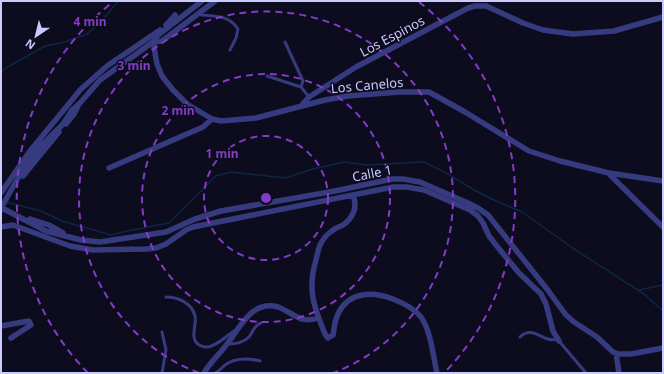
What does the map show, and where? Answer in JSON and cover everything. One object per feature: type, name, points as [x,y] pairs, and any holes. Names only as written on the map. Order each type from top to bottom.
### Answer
[{"type":"street","points":[[1,209],[22,171],[37,150],[63,124],[72,110],[100,80],[154,42],[158,35],[202,1]]},
{"type":"street","points":[[154,42],[162,41],[215,1]]},
{"type":"street","name":"Los Espinos","points":[[301,107],[309,97],[356,67],[468,8],[475,6],[486,6],[523,23],[543,30],[573,34],[614,31],[644,21],[663,17]]},
{"type":"street","points":[[1,193],[30,151],[88,83],[107,66],[147,40],[167,24],[175,15]]},
{"type":"street","name":"Los Canelos","points":[[154,42],[157,64],[162,76],[187,104],[212,119],[221,121],[256,118],[348,96],[399,92],[429,92],[530,151],[560,161],[608,173],[663,181]]},
{"type":"street","points":[[109,168],[203,127],[212,119]]},
{"type":"street","points":[[608,173],[663,227]]},
{"type":"street","name":"Calle 1","points":[[1,209],[19,216],[46,231],[82,240],[100,242],[159,234],[173,230],[199,217],[221,211],[335,191],[392,179],[414,180],[473,205],[488,215],[566,315],[597,337],[616,353]]},
{"type":"street","points":[[1,227],[13,225],[70,246],[85,249],[151,249],[166,244],[193,227],[393,187],[413,187],[430,192],[474,213],[481,219],[489,236],[496,245],[524,278],[541,294],[546,304],[551,326],[558,340]]},
{"type":"street","points":[[353,196],[355,205],[352,216],[343,225],[335,228],[327,235],[318,251],[312,273],[312,299],[326,336],[330,338],[334,334],[334,324],[340,310],[348,300],[355,296],[378,295],[403,303],[415,310],[424,322],[429,336],[437,373]]},
{"type":"street","points":[[204,373],[209,364],[228,344],[239,327],[251,313],[258,308],[266,306],[278,307],[301,319],[308,320],[318,318]]},
{"type":"street","points":[[1,326],[29,321],[31,325],[11,338]]},
{"type":"street","points":[[619,373],[616,353],[631,354],[663,348]]},
{"type":"lane","points":[[198,13],[202,15],[223,17],[234,22],[238,29],[236,38],[230,50]]},
{"type":"lane","points":[[285,42],[303,81],[301,87]]},
{"type":"lane","points":[[267,76],[301,87],[309,97]]},
{"type":"lane","points":[[166,297],[181,300],[192,309],[195,318],[194,338],[197,343],[202,346],[206,347],[214,345],[239,327]]},
{"type":"lane","points":[[228,344],[235,344],[247,339],[255,326],[261,323]]},
{"type":"lane","points":[[162,332],[166,350],[162,373]]},
{"type":"lane","points":[[520,337],[524,333],[532,332],[550,340],[558,340],[586,373]]},
{"type":"lane","points":[[215,373],[229,363],[238,360],[251,359],[260,361]]},
{"type":"waterway","points":[[1,72],[45,46],[65,42],[87,34],[101,22],[118,1]]},
{"type":"waterway","points":[[6,202],[41,211],[62,221],[111,235],[169,223],[216,176],[231,172],[285,178],[313,169],[344,162],[367,165],[423,162],[441,170],[476,191],[522,212],[574,249],[644,294],[663,311]]},
{"type":"waterway","points":[[639,290],[663,285]]}]
